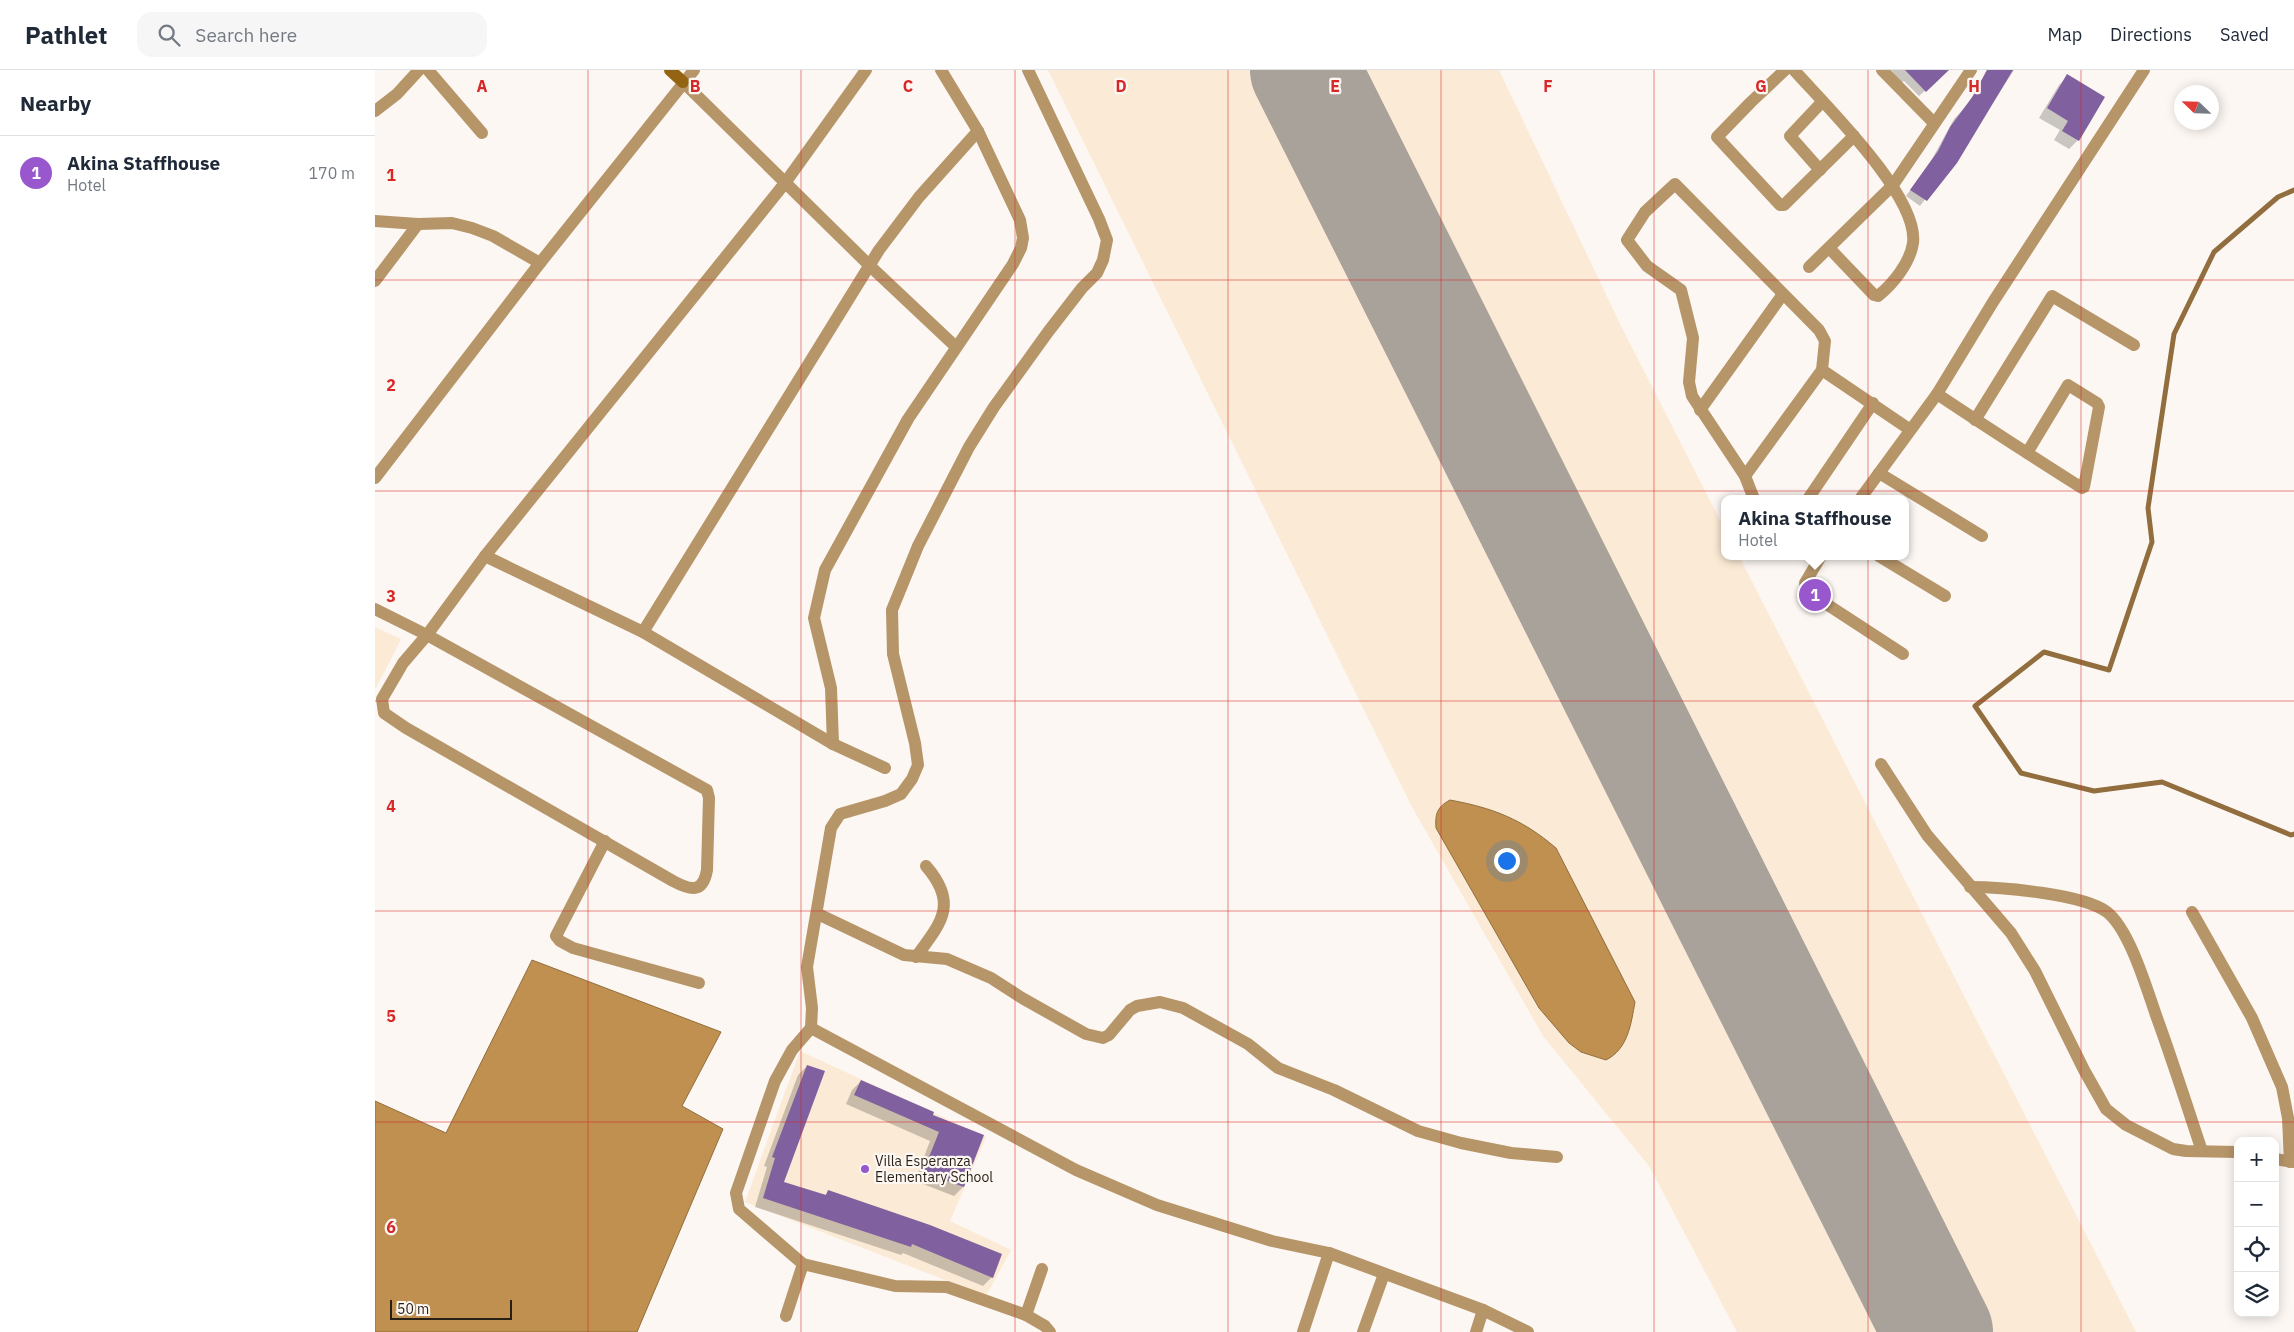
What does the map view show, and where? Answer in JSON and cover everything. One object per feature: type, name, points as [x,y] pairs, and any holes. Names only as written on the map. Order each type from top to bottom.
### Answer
[{"type":"street","points":[[375,111],[397,94],[419,70]]},
{"type":"street","points":[[428,70],[482,133]]},
{"type":"street","points":[[670,70],[870,266],[956,347]]},
{"type":"street","points":[[375,478],[540,263],[694,70]]},
{"type":"street","points":[[375,609],[427,635],[707,790],[709,798],[705,881],[697,888],[686,887],[673,881],[406,728],[384,713],[382,699],[403,663],[427,635],[485,556],[785,183],[866,70]]},
{"type":"street","points":[[833,744],[831,688],[814,618],[825,570],[908,419],[1013,264],[1021,248],[1023,238],[1020,220],[978,131],[941,70]]},
{"type":"street","points":[[1028,70],[1099,220],[1107,240],[1106,250],[1097,273],[1082,288],[1048,332],[994,407],[969,447],[915,554],[892,610],[893,654],[915,743],[918,765],[912,779],[901,794],[885,801],[840,814],[834,821],[827,841],[818,914],[807,967],[812,1008],[811,1028],[792,1050],[775,1081],[736,1193],[739,1209],[803,1264],[895,1286],[947,1288],[1026,1315],[1045,1326],[1050,1332]]},
{"type":"street","points":[[1785,70],[1718,135],[1718,140],[1780,205],[1784,205],[1854,136]]},
{"type":"street","points":[[1794,70],[1854,136],[1893,185],[1911,226],[1913,242],[1906,261],[1895,280],[1878,296],[1830,249]]},
{"type":"street","points":[[1882,70],[1934,123]]},
{"type":"street","points":[[1809,268],[1893,185],[1971,70]]},
{"type":"street","points":[[1863,495],[1937,394],[1993,302],[2144,70]]},
{"type":"street","points":[[1820,170],[1790,136],[1822,102]]},
{"type":"street","points":[[643,632],[879,250],[919,197],[978,131]]},
{"type":"street","points":[[1745,476],[1822,370],[1825,341],[1813,322],[1675,184],[1637,222],[1627,240],[1647,266],[1681,290],[1693,338],[1689,390],[1700,410],[1745,476],[1752,495]]},
{"type":"street","points":[[375,221],[418,224],[452,223],[472,228],[493,236],[540,263]]},
{"type":"street","points":[[375,281],[418,224]]},
{"type":"street","points":[[1700,410],[1783,294]]},
{"type":"street","points":[[1975,420],[2052,296],[2134,346]]},
{"type":"street","points":[[1822,370],[1873,403],[1909,430]]},
{"type":"street","points":[[1937,394],[1975,420],[2027,453],[2084,488],[2099,407],[2097,404],[2068,385],[2027,453]]},
{"type":"street","points":[[1811,495],[1873,403]]},
{"type":"street","points":[[1879,473],[1981,536]]},
{"type":"street","points":[[485,556],[643,632],[833,744],[885,768]]},
{"type":"street","points":[[1819,560],[1805,583],[1808,592],[1821,598],[1903,654]]},
{"type":"street","points":[[1886,560],[1945,596]]},
{"type":"street","points":[[1881,764],[1927,835],[2011,933],[2035,970],[2084,1070],[2106,1109],[2126,1125],[2159,1143],[2179,1150],[2234,1152]]},
{"type":"street","points":[[605,841],[556,936],[560,942],[573,948],[699,983]]},
{"type":"street","points":[[916,957],[931,937],[945,910],[939,886],[926,866]]},
{"type":"street","points":[[1970,887],[1989,887],[2080,899],[2108,913],[2127,938],[2146,986],[2202,1151]]},
{"type":"street","points":[[2192,912],[2251,1018],[2282,1087],[2288,1118],[2292,1162],[2279,1159]]},
{"type":"street","points":[[818,914],[904,955],[947,959],[991,978],[1086,1034],[1103,1038],[1109,1035],[1130,1010],[1137,1006],[1160,1002],[1183,1008],[1248,1044],[1278,1068],[1355,1100],[1418,1131],[1461,1143],[1511,1153],[1557,1157]]},
{"type":"street","points":[[811,1028],[1076,1170],[1157,1205],[1272,1241],[1329,1254],[1483,1310],[1528,1332]]},
{"type":"street","points":[[1303,1332],[1329,1254]]},
{"type":"street","points":[[785,1316],[803,1264]]},
{"type":"street","points":[[1026,1315],[1043,1269]]},
{"type":"street","points":[[1363,1332],[1384,1274]]},
{"type":"street","points":[[1476,1332],[1483,1310]]},
{"type":"shaded area","points":[[1048,70],[1499,70],[1621,326],[1721,522],[1721,560],[1741,560],[2136,1332],[1737,1332],[1649,1166],[1543,1036],[1412,807]]},
{"type":"shaded area","points":[[375,627],[401,639],[375,690]]},
{"type":"shaded area","points":[[1450,800],[1480,807],[1506,816],[1531,829],[1556,848],[1635,1002],[1630,1027],[1624,1043],[1606,1060],[1581,1052],[1569,1043],[1539,1008],[1436,828],[1438,811],[1442,805]]},
{"type":"shaded area","points":[[532,960],[721,1032],[682,1106],[723,1129],[637,1332],[375,1332],[375,1101],[446,1133]]},
{"type":"shaded area","name":"Villa Esperanza Elementary School","points":[[800,1051],[986,1137],[950,1221],[1011,1250],[986,1296],[745,1202]]},
{"type":"building","points":[[1905,70],[1949,70],[1926,92]]},
{"type":"building","points":[[1987,70],[2013,70],[1957,163],[1927,201],[1910,190],[1938,151],[1950,127],[1973,96]]},
{"type":"building","points":[[2067,74],[2105,97],[2079,141],[2062,131],[2068,121],[2047,108]]},
{"type":"building","points":[[807,1065],[825,1071],[784,1182],[826,1195],[828,1190],[930,1225],[1002,1254],[993,1278],[912,1244],[911,1247],[763,1198],[775,1158],[772,1157]]},
{"type":"building","points":[[861,1080],[934,1112],[933,1115],[984,1135],[964,1187],[923,1172],[939,1132],[854,1095]]},
{"type":"waterway","points":[[2294,190],[2278,197],[2214,252],[2174,334],[2148,508],[2152,542],[2109,670],[2044,652],[1975,706],[2021,773],[2094,791],[2162,782],[2291,835],[2294,834]]},
{"type":"taxiway","points":[[1762,981],[1807,1017],[1808,1028],[1805,1037],[1793,1049],[1785,1051],[1777,1049],[1768,1045],[1761,1036],[1762,981]]},
{"type":"runway","points":[[1305,70],[1938,1332]]},
{"type":"place","name":"Akina Staffhouse","points":[[1815,595]]},
{"type":"place","name":"Villa Esperanza Elementary School","points":[[865,1169]]}]
